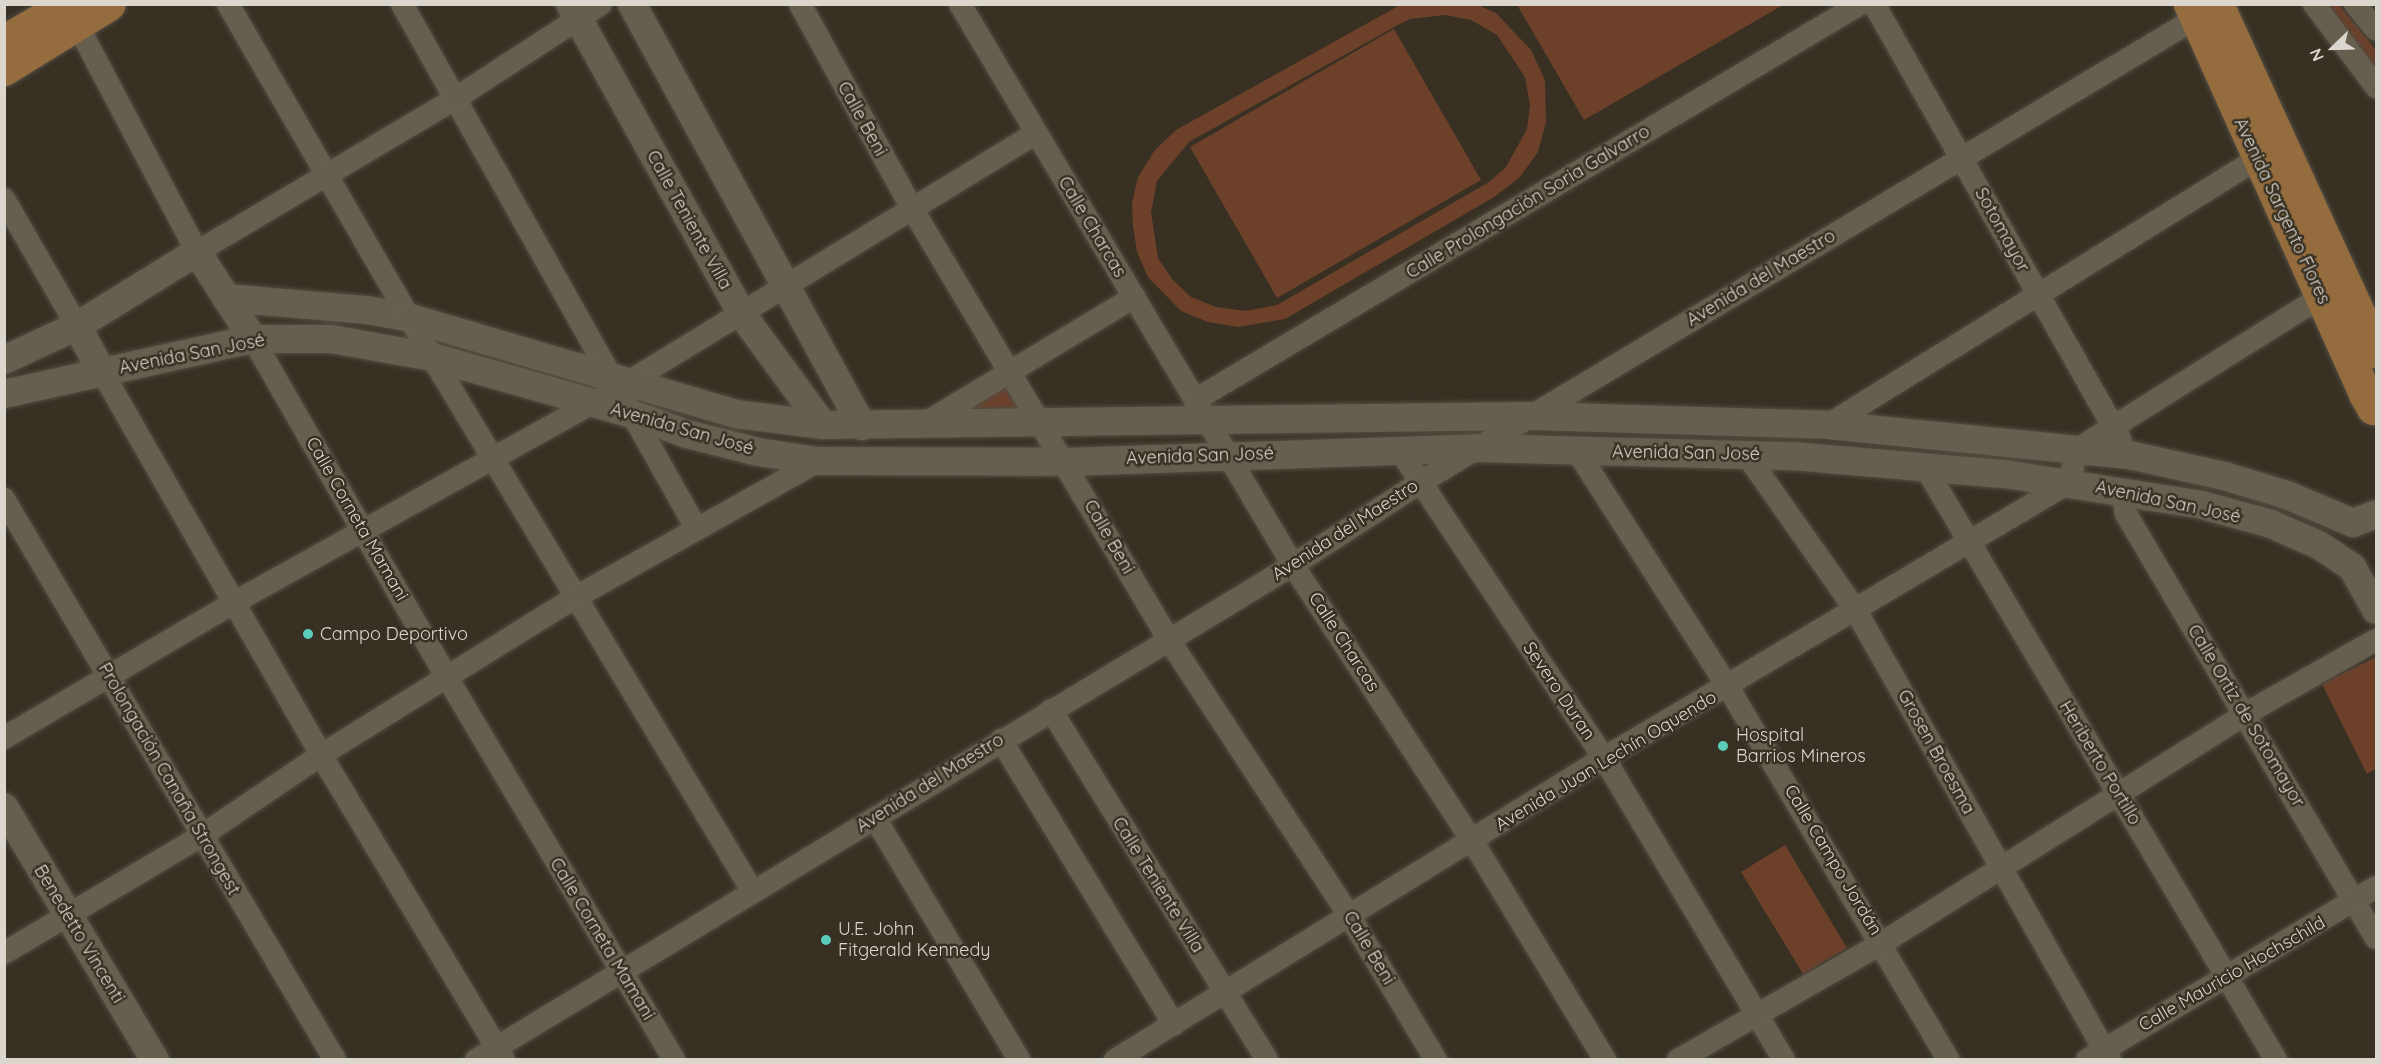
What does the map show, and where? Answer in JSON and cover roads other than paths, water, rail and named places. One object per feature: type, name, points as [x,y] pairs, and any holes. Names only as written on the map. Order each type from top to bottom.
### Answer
[{"type":"main road","points":[[4,40],[71,12],[109,4]]},
{"type":"main road","name":"Avenida Sargento Flores","points":[[2205,8],[2257,159],[2374,403]]},
{"type":"main road","name":"Avenida Sargento Flores","points":[[2205,8],[2368,311],[2376,351]]},
{"type":"main road","points":[[4,69],[71,12]]},
{"type":"street","points":[[228,4],[432,357],[494,456],[753,892]]},
{"type":"street","points":[[402,4],[453,100],[619,382],[632,414],[696,528]]},
{"type":"street","points":[[632,4],[784,287],[862,426]]},
{"type":"street","name":"Calle Beni","points":[[800,4],[913,210],[1169,640],[1350,917],[1436,1059]]},
{"type":"street","name":"Calle Charcas","points":[[960,4],[1293,565],[1473,842],[1605,1059]]},
{"type":"street","name":"Calle Prolongación Soria Galvarro","points":[[1202,411],[1860,4]]},
{"type":"street","name":"Sotomayor","points":[[1874,4],[2129,455]]},
{"type":"street","points":[[2314,4],[2376,87]]},
{"type":"street","points":[[2355,4],[2376,30]]},
{"type":"street","name":"Avenida del Maestro","points":[[476,1059],[500,1053],[622,972],[1001,740],[1293,565],[1421,482],[2205,8]]},
{"type":"street","points":[[4,360],[76,326],[326,174],[453,100],[583,9]]},
{"type":"street","name":"Calle Teniente Villa","points":[[583,9],[741,313],[823,425]]},
{"type":"street","name":"Calle Corneta Mamani","points":[[71,12],[197,252],[253,339],[448,679],[674,1059]]},
{"type":"street","points":[[4,738],[236,602],[591,403],[619,382],[741,313],[1036,133]]},
{"type":"street","points":[[1828,425],[2038,297],[2257,159]]},
{"type":"street","points":[[4,198],[236,602],[321,755],[500,1053]]},
{"type":"street","points":[[2070,482],[2076,450],[2322,296]]},
{"type":"street","points":[[920,426],[1010,374],[1134,297]]},
{"type":"street","name":"Avenida San José","points":[[226,298],[367,310],[410,318],[619,382],[736,414],[823,425],[1042,424],[1202,411],[1532,416],[1828,425],[2129,455],[2224,476],[2287,495],[2353,523],[2376,514]]},
{"type":"street","name":"Avenida San José","points":[[4,394],[253,339],[331,339],[432,357],[632,414],[687,434],[758,452],[819,461],[1065,462],[1478,448],[1746,454],[1925,467],[2070,482],[2214,508],[2271,524],[2319,545],[2352,567],[2376,610]]},
{"type":"street","points":[[4,953],[201,836],[321,755],[448,679],[576,597],[819,461],[823,425],[840,385]]},
{"type":"street","name":"Severo Duran","points":[[1400,451],[1604,758],[1784,1059]]},
{"type":"street","name":"Calle Campo Jordán","points":[[1577,451],[1728,687],[1949,1059]]},
{"type":"street","name":"Grosen Broesma","points":[[1746,454],[1855,609],[2001,868],[2100,1056]]},
{"type":"street","name":"Heriberto Portillo","points":[[1925,467],[2276,1059]]},
{"type":"street","name":"Avenida Juan Lechín Oquendo","points":[[1115,1059],[1473,842],[1604,758],[1728,687],[1855,609],[1970,545],[2070,482]]},
{"type":"street","name":"Calle Ortiz de Sotomayor","points":[[2123,491],[2126,514],[2376,938]]},
{"type":"street","name":"Prolongación Canaña Strongest","points":[[4,499],[201,836],[335,1059]]},
{"type":"street","points":[[1678,1059],[1882,943],[2245,714],[2376,640]]},
{"type":"street","name":"Calle Teniente Villa","points":[[1051,710],[1267,1059]]},
{"type":"street","points":[[1001,740],[1174,1024]]},
{"type":"street","name":"Benedetto Vincenti","points":[[4,807],[155,1059]]},
{"type":"street","points":[[875,818],[1019,1059]]},
{"type":"street","name":"Calle Mauricio Hochschild","points":[[2100,1056],[2376,887]]},
{"type":"place","name":"Campo Deportivo","points":[[308,634]]},
{"type":"place","name":"Hospital Barrios Mineros","points":[[1723,746]]},
{"type":"place","name":"U.E. John Fitgerald Kennedy","points":[[826,940]]}]
